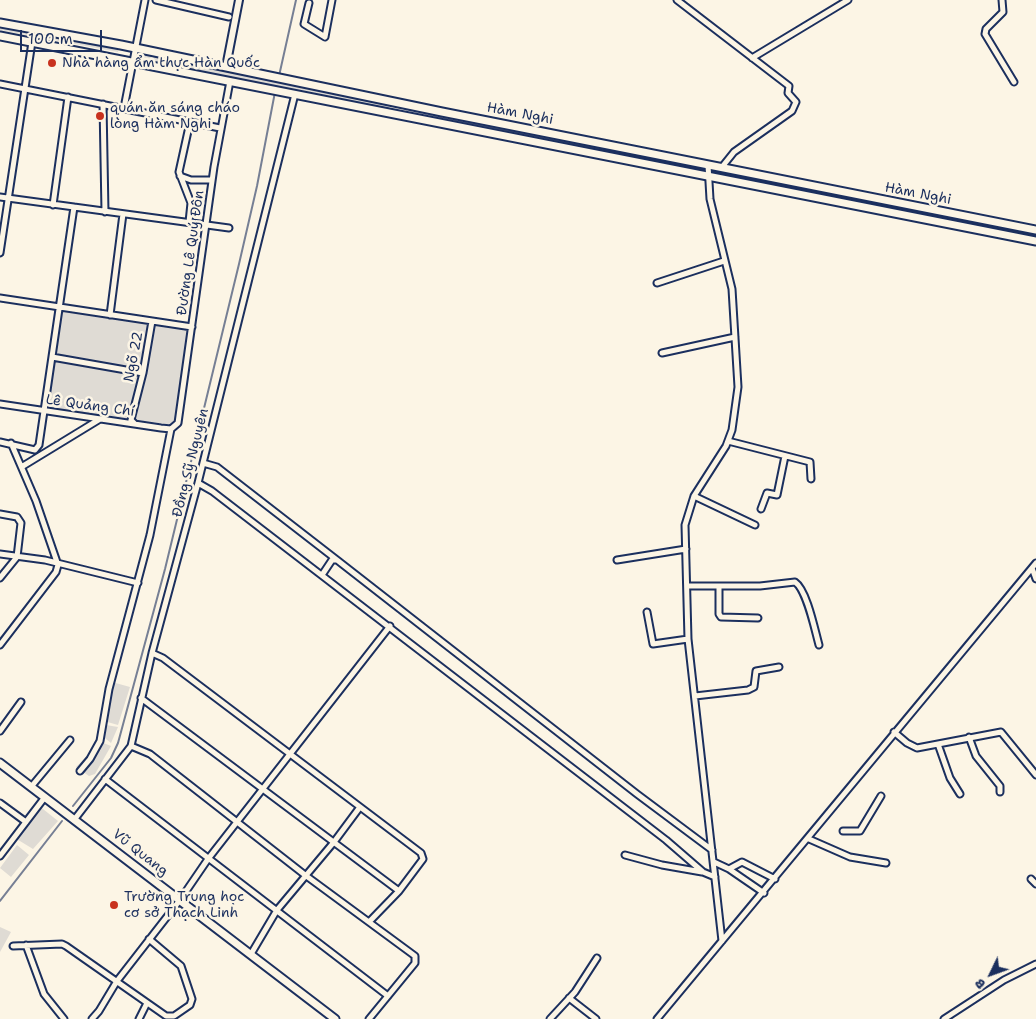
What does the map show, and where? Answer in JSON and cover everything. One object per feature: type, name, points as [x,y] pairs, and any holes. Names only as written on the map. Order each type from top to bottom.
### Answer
[{"type":"main road","name":"Hàm Nghi","points":[[0,23],[136,48],[1036,230]]},
{"type":"main road","name":"Hàm Nghi","points":[[0,36],[1036,241]]},
{"type":"main road","name":"Vũ Quang","points":[[0,763],[335,1019]]},
{"type":"street","points":[[124,108],[145,0]]},
{"type":"street","points":[[156,0],[229,17]]},
{"type":"street","points":[[226,67],[239,0]]},
{"type":"street","points":[[309,3],[304,24],[325,37],[332,0]]},
{"type":"street","points":[[677,0],[789,86],[788,92],[795,100],[796,105],[792,112],[734,152],[722,167]]},
{"type":"street","points":[[752,58],[848,0]]},
{"type":"street","points":[[1002,0],[1004,12],[986,29],[985,34],[1014,82]]},
{"type":"street","points":[[0,252],[23,89],[32,42]]},
{"type":"street","name":"Đường Lê Quý Đôn","points":[[80,771],[90,759],[100,740],[109,689],[150,535],[173,427],[176,426],[180,418],[212,180],[230,81]]},
{"type":"street","points":[[0,84],[220,128]]},
{"type":"street","name":"Đồng Sỹ Nguyên","points":[[74,820],[131,746],[152,653],[198,483],[295,94]]},
{"type":"street","points":[[53,205],[68,97]]},
{"type":"street","points":[[104,104],[105,212]]},
{"type":"street","points":[[189,222],[191,203],[180,176],[183,149],[190,122]]},
{"type":"street","points":[[708,165],[707,175],[710,199],[732,289],[738,387],[732,430],[728,441],[694,496],[685,525],[688,639],[722,941]]},
{"type":"street","points":[[180,176],[191,180],[212,180]]},
{"type":"street","points":[[0,197],[229,228]]},
{"type":"street","points":[[0,442],[38,449],[74,208]]},
{"type":"street","points":[[110,315],[123,214]]},
{"type":"street","points":[[657,283],[724,262]]},
{"type":"street","points":[[0,298],[192,327]]},
{"type":"street","name":"Ngõ 22","points":[[136,424],[131,420],[143,373],[152,321]]},
{"type":"street","points":[[662,353],[735,338]]},
{"type":"street","points":[[52,358],[143,373]]},
{"type":"street","name":"Lê Quảng Chí","points":[[0,404],[136,424],[173,427]]},
{"type":"street","points":[[22,466],[100,419]]},
{"type":"street","points":[[728,441],[810,462],[812,479]]},
{"type":"street","points":[[0,645],[56,572],[58,565],[22,466],[11,443]]},
{"type":"street","points":[[761,509],[767,493],[777,495],[785,456]]},
{"type":"street","points":[[203,463],[217,467],[637,794],[712,850]]},
{"type":"street","points":[[198,483],[212,491],[390,626],[666,840],[703,872]]},
{"type":"street","points":[[694,496],[755,525]]},
{"type":"street","points":[[0,514],[19,520],[16,557],[0,578]]},
{"type":"street","points":[[617,560],[686,549]]},
{"type":"street","points":[[0,554],[45,560],[58,565],[138,583]]},
{"type":"street","points":[[322,575],[334,559],[337,560]]},
{"type":"street","points":[[1034,565],[1036,580]]},
{"type":"street","points":[[658,1019],[1034,565]]},
{"type":"street","points":[[688,586],[760,586],[791,582],[798,584],[810,613],[819,646]]},
{"type":"street","points":[[719,586],[719,614],[721,617],[758,618]]},
{"type":"street","points":[[647,612],[653,644],[688,639]]},
{"type":"street","points":[[92,1019],[117,981],[180,900],[236,822],[390,626]]},
{"type":"street","points":[[152,653],[163,658],[421,853],[423,860],[399,891],[369,922]]},
{"type":"street","points":[[695,696],[748,690],[754,687],[756,671],[779,667]]},
{"type":"street","points":[[141,698],[399,891]]},
{"type":"street","points":[[0,731],[21,702]]},
{"type":"street","points":[[894,732],[907,743],[917,748],[1001,732],[1036,774]]},
{"type":"street","points":[[968,737],[976,756],[998,783],[1000,792]]},
{"type":"street","points":[[31,787],[70,740]]},
{"type":"street","points":[[938,744],[950,778],[960,794]]},
{"type":"street","points":[[131,746],[150,754],[305,875],[416,958],[415,963],[368,1019]]},
{"type":"street","points":[[105,779],[388,996]]},
{"type":"street","points":[[843,831],[860,831],[881,796]]},
{"type":"street","points":[[0,856],[44,797]]},
{"type":"street","points":[[0,803],[26,822]]},
{"type":"street","points":[[251,954],[277,910],[334,842],[360,807]]},
{"type":"street","points":[[808,839],[850,857],[886,863]]},
{"type":"street","points":[[625,855],[662,865],[703,872],[715,877]]},
{"type":"street","points":[[714,862],[730,869],[764,893]]},
{"type":"street","points":[[730,869],[742,862],[775,879]]},
{"type":"street","points":[[1031,878],[1036,884]]},
{"type":"street","points":[[14,946],[62,944],[148,1003],[166,1018],[174,1016],[190,1006],[192,999],[181,966],[149,939]]},
{"type":"street","points":[[26,945],[44,994],[64,1019]]},
{"type":"street","points":[[550,1019],[585,978],[596,958]]},
{"type":"street","points":[[944,1019],[1004,980],[1036,964]]},
{"type":"street","points":[[569,998],[596,1019]]},
{"type":"street","points":[[139,1019],[148,1003]]},
{"type":"shaded area","points":[[0,26],[119,48],[118,52],[0,30]]},
{"type":"shaded area","points":[[144,55],[390,105],[389,109],[143,59]]},
{"type":"shaded area","points":[[407,107],[686,163],[686,167],[406,111]]},
{"type":"shaded area","points":[[61,308],[190,329],[174,425],[135,420],[134,424],[46,411]]},
{"type":"shaded area","points":[[112,682],[130,687],[118,725],[104,721],[111,699],[107,696]]},
{"type":"shaded area","points":[[106,725],[118,727],[111,743],[101,735]]},
{"type":"shaded area","points":[[101,742],[111,746],[95,774],[89,776],[76,767]]},
{"type":"shaded area","points":[[38,805],[58,821],[33,849],[15,838]]},
{"type":"shaded area","points":[[17,845],[29,855],[11,877],[0,868]]},
{"type":"shaded area","points":[[0,927],[11,932],[0,952]]},
{"type":"waterway","points":[[279,76],[296,0]]},
{"type":"waterway","points":[[73,806],[111,758],[118,743],[165,569],[239,264],[257,186],[275,92]]},
{"type":"waterway","points":[[0,901],[62,821]]},
{"type":"place","name":"Nhà hàng ẩm thực Hàn Quốc","points":[[52,63]]},
{"type":"place","name":"quán ăn sáng cháo lòng Hàm Nghi","points":[[100,116]]},
{"type":"place","name":"Trường Trung học cơ sở Thạch Linh","points":[[114,905]]}]
